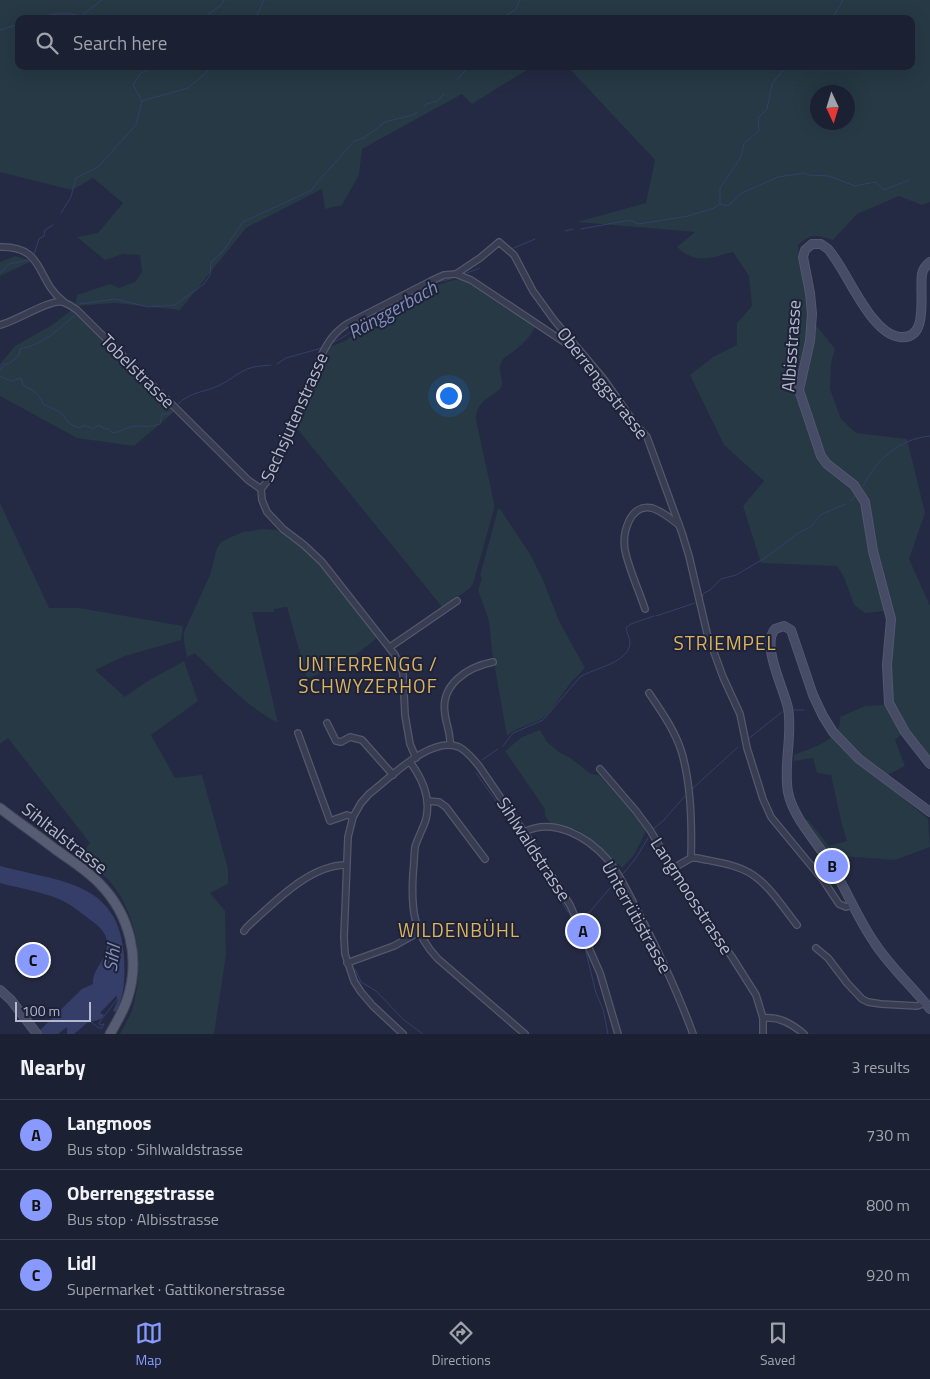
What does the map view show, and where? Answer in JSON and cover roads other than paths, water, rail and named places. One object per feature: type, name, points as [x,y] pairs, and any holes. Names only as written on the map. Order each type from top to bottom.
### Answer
[{"type":"main road","name":"Albisstrasse","points":[[930,262],[924,268],[922,275],[924,308],[922,324],[914,334],[897,337],[882,328],[871,315],[828,249],[816,243],[808,247],[802,257],[810,293],[811,328],[799,390],[821,456],[830,466],[854,485],[867,506],[873,551],[892,619],[887,665],[889,703],[905,732],[930,764]]},
{"type":"main road","points":[[928,1006],[884,956],[852,905],[832,866],[802,822],[790,799],[786,768],[789,716],[772,651],[771,635],[775,629],[784,626],[791,630],[818,708],[839,739],[860,759],[930,812]]},
{"type":"main road","name":"Sihltalstrasse","points":[[0,808],[94,878],[111,897],[122,915],[132,948],[132,976],[126,1005],[110,1034]]},
{"type":"main road","points":[[0,990],[11,1000],[35,1031]]},
{"type":"street","name":"Sechsjutenstrasse","points":[[261,489],[269,479],[328,341],[336,332],[347,324],[431,281],[444,275],[456,274],[499,242]]},
{"type":"street","name":"Oberrenggstrasse","points":[[499,242],[514,255],[533,291],[603,378],[636,425],[647,437],[690,556],[707,633],[723,677],[740,714],[747,748],[762,799],[772,817],[823,880],[839,904],[846,907],[852,905]]},
{"type":"street","name":"Tobelstrasse","points":[[0,247],[20,248],[28,252],[34,258],[51,289],[64,302],[77,310],[248,480],[261,489]]},
{"type":"street","points":[[456,274],[472,280],[582,354]]},
{"type":"street","points":[[45,306],[50,300],[51,289]]},
{"type":"street","points":[[0,325],[10,323],[45,306],[64,302]]},
{"type":"street","points":[[261,489],[262,500],[267,512],[279,525],[322,562],[390,647],[403,673],[405,715],[410,744],[413,760],[422,782],[427,802],[426,817],[418,838],[414,859],[413,907],[419,932],[426,945],[438,959],[524,1034]]},
{"type":"street","points":[[645,610],[625,549],[624,540],[628,522],[635,512],[647,508],[658,510],[680,526]]},
{"type":"street","points":[[390,647],[457,600]]},
{"type":"street","points":[[403,1034],[361,992],[354,981],[347,963],[344,937],[348,837],[354,817],[361,803],[369,794],[433,747],[450,745],[450,736],[444,712],[444,702],[448,690],[454,682],[476,667],[493,662]]},
{"type":"street","points":[[648,693],[669,724],[684,763],[692,827],[691,858]]},
{"type":"street","points":[[327,723],[336,741],[341,742],[350,737],[362,740],[393,775]]},
{"type":"street","points":[[298,733],[330,821],[347,815],[354,817]]},
{"type":"street","name":"Sihlwaldstrasse","points":[[450,745],[462,749],[479,766],[566,897],[578,920],[600,973],[618,1034]]},
{"type":"street","name":"Langmoosstrasse","points":[[600,769],[650,830],[696,907],[757,997],[763,1018],[763,1034]]},
{"type":"street","points":[[427,802],[439,802],[450,811],[485,859]]},
{"type":"street","name":"Unterrütistrasse","points":[[524,832],[532,828],[548,826],[570,832],[596,847],[609,861],[619,876],[660,955],[693,1034]]},
{"type":"street","points":[[672,869],[691,858],[697,858],[730,866],[753,875],[763,884],[797,926]]},
{"type":"street","points":[[244,932],[247,926],[276,901],[315,872],[328,867],[346,865]]},
{"type":"street","points":[[347,963],[394,946],[419,932]]},
{"type":"street","points":[[816,948],[828,958],[862,999],[881,1004],[928,1006]]},
{"type":"street","points":[[763,1018],[779,1019],[788,1022],[804,1034]]},
{"type":"water","name":"Sihl","points":[[0,866],[63,881],[98,898],[111,912],[120,931],[124,956],[123,992],[116,1012],[113,1011],[118,1000],[115,993],[116,996],[100,1013],[104,1015],[101,1019],[87,1023],[74,1034],[67,1034],[67,1027],[58,1034],[36,1034],[82,989],[93,984],[95,974],[105,955],[107,941],[99,927],[67,903],[43,893],[0,883]]},
{"type":"waterway","points":[[82,15],[102,0]]},
{"type":"waterway","points":[[207,15],[221,5],[224,0]]},
{"type":"waterway","points":[[257,15],[264,0]]},
{"type":"waterway","points":[[507,15],[516,9],[520,0]]},
{"type":"waterway","points":[[834,15],[843,0]]},
{"type":"waterway","points":[[51,15],[75,15]]},
{"type":"waterway","points":[[0,30],[15,25]]},
{"type":"waterway","points":[[142,101],[133,85],[141,73],[147,70]]},
{"type":"waterway","points":[[61,213],[71,197],[76,178],[98,167],[136,125],[142,101],[188,88],[208,70]]},
{"type":"waterway","points":[[457,80],[466,70]]},
{"type":"waterway","points":[[720,204],[720,188],[741,157],[744,143],[759,131],[758,118],[767,109],[772,84],[783,70]]},
{"type":"waterway","points":[[424,106],[437,101],[444,94]]},
{"type":"waterway","points":[[80,304],[115,299],[148,307],[175,305],[204,284],[210,275],[211,262],[223,251],[243,222],[312,190],[354,141],[364,138],[385,122],[418,112]]},
{"type":"waterway","name":"Ränggerbach","points":[[581,229],[630,220],[639,224],[688,216],[714,208],[720,204],[728,206],[742,193],[778,177],[804,173],[829,176],[855,186],[875,182],[884,190],[909,180]]},
{"type":"waterway","points":[[34,254],[39,239],[44,236],[45,230],[53,225]]},
{"type":"waterway","name":"Ränggerbach","points":[[565,231],[573,229]]},
{"type":"waterway","name":"Ränggerbach","points":[[514,248],[535,239]]},
{"type":"waterway","points":[[0,273],[9,264],[28,260]]},
{"type":"waterway","name":"Ränggerbach","points":[[467,273],[480,268]]},
{"type":"waterway","name":"Ränggerbach","points":[[334,342],[347,335],[377,312],[400,305],[402,300],[436,282],[451,279]]},
{"type":"waterway","points":[[0,371],[5,364],[9,364],[19,355],[20,349],[43,340],[75,315]]},
{"type":"waterway","name":"Ränggerbach","points":[[277,364],[286,358],[322,348]]},
{"type":"waterway","name":"Ränggerbach","points":[[178,404],[193,394],[214,388],[247,369],[271,365]]},
{"type":"waterway","name":"Ränggerbach","points":[[0,376],[11,381],[21,378],[23,385],[35,393],[43,404],[60,412],[70,424],[79,428],[85,425],[93,429],[98,425],[105,429],[107,428],[113,433],[133,426],[154,426],[160,424],[162,414],[169,414],[173,410]]},
{"type":"waterway","points":[[863,486],[875,467],[890,452],[908,441],[930,436]]},
{"type":"waterway","points":[[850,501],[855,496]]},
{"type":"waterway","points":[[702,597],[704,593],[721,579],[736,575],[765,558],[800,532],[809,528],[822,514],[846,504]]},
{"type":"waterway","points":[[656,616],[695,603]]},
{"type":"waterway","points":[[503,746],[513,733],[543,720],[580,677],[610,664],[624,655],[630,643],[626,628],[631,624],[654,616]]},
{"type":"waterway","points":[[792,710],[804,710]]},
{"type":"waterway","points":[[748,739],[782,712]]},
{"type":"waterway","points":[[691,790],[738,747]]},
{"type":"waterway","points":[[482,760],[498,749]]},
{"type":"waterway","points":[[476,773],[518,832]]},
{"type":"waterway","points":[[653,829],[663,821],[685,796]]},
{"type":"waterway","points":[[521,835],[545,874]]},
{"type":"waterway","points":[[622,875],[636,858],[648,838]]},
{"type":"waterway","points":[[547,877],[568,912]]},
{"type":"waterway","points":[[583,920],[615,882]]},
{"type":"waterway","points":[[585,948],[596,993],[603,1009],[608,1034]]},
{"type":"waterway","points":[[355,969],[361,982],[376,991],[404,1020],[423,1034]]},
{"type":"waterway","points":[[91,1022],[102,1028],[104,1024],[100,1025],[99,1023],[118,998]]},
{"type":"place","name":"Oberrenggstrasse","points":[[832,866]]},
{"type":"place","name":"Langmoos","points":[[583,931]]},
{"type":"place","name":"Lidl","points":[[33,960]]},
{"type":"district","name":"STRIEMPEL","points":[[725,642]]},
{"type":"district","name":"UNTERRENGG / SCHWYZERHOF","points":[[368,674]]},
{"type":"district","name":"WILDENBÜHL","points":[[459,929]]}]
